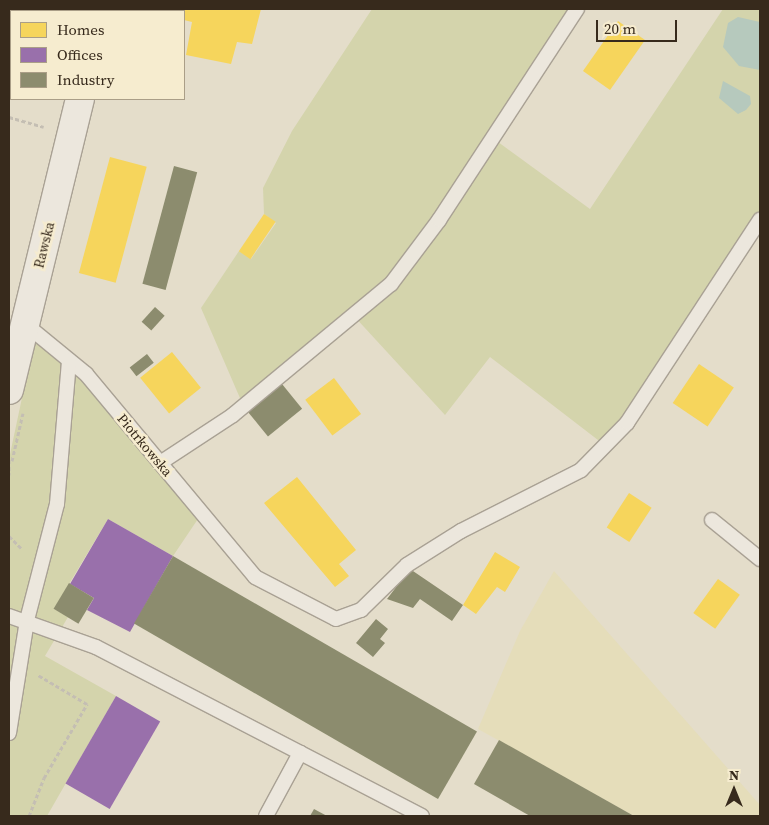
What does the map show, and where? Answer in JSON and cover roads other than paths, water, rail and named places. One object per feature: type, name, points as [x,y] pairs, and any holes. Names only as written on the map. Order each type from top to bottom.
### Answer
[{"type":"street","name":"Rawska","points":[[9,390],[80,100]]},
{"type":"lane","points":[[160,463],[233,415],[391,284],[439,220],[577,9]]},
{"type":"lane","name":"Piotrkowska","points":[[24,323],[69,360],[160,463],[255,577],[310,608],[344,617],[369,604],[407,565],[461,531],[581,470],[627,423],[760,220]]},
{"type":"lane","points":[[9,733],[27,620],[57,504],[69,360]]},
{"type":"lane","points":[[712,520],[760,559]]},
{"type":"lane","points":[[9,616],[27,620],[96,647],[422,816]]},
{"type":"lane","points":[[266,816],[300,753]]}]
